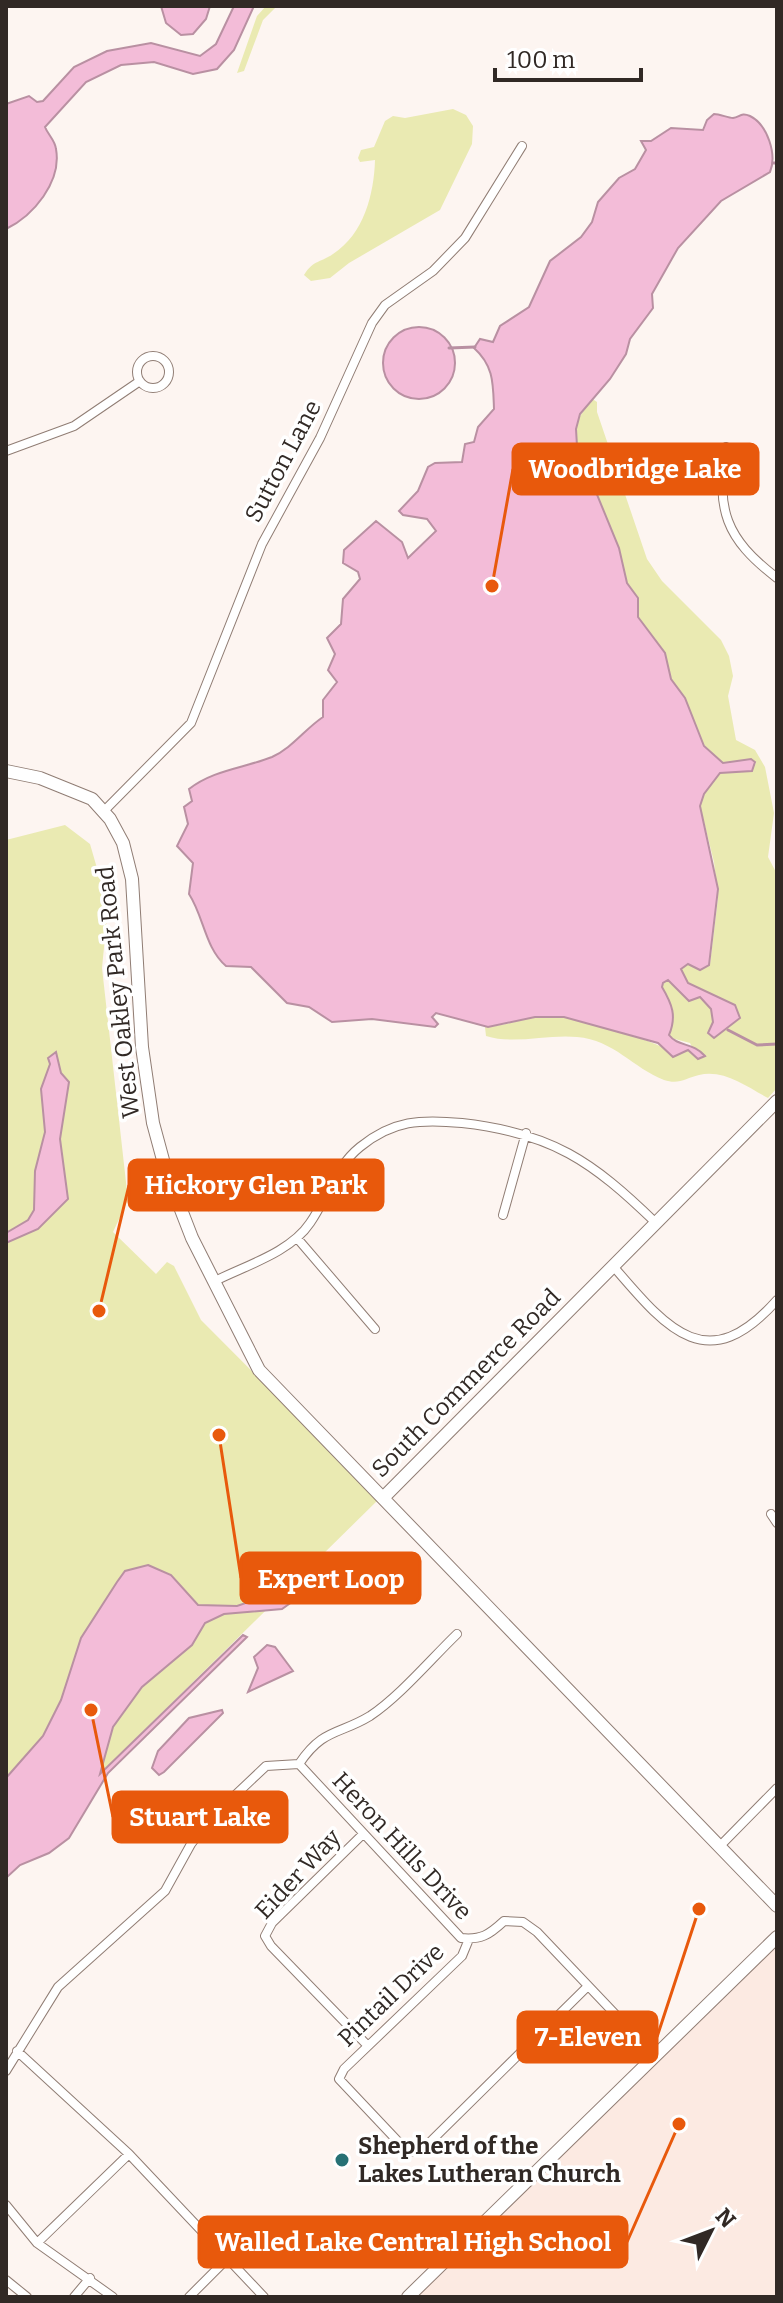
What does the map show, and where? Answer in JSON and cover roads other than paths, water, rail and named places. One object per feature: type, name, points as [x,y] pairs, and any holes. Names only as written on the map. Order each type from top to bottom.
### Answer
[{"type":"street","name":"Sutton Lane","points":[[103,812],[191,723],[262,544],[320,438],[372,323],[385,305],[433,271],[465,238],[522,146]]},
{"type":"street","points":[[6,451],[74,426],[140,381]]},
{"type":"street","points":[[726,447],[720,496],[723,512],[749,552],[777,578]]},
{"type":"street","name":"West Oakley Park Road","points":[[6,771],[68,788],[92,799],[123,843],[132,879],[142,1047],[153,1123],[171,1184],[213,1282],[259,1370],[384,1497]]},
{"type":"street","name":"South Commerce Road","points":[[777,1101],[384,1497],[486,1609],[777,1906]]},
{"type":"street","points":[[213,1282],[297,1238],[310,1222],[344,1161],[391,1126],[433,1119],[526,1133],[592,1165],[656,1223]]},
{"type":"street","points":[[503,1215],[526,1133]]},
{"type":"street","points":[[297,1238],[375,1329]]},
{"type":"street","points":[[613,1266],[641,1298],[676,1329],[702,1341],[719,1342],[741,1335],[777,1300]]},
{"type":"street","points":[[301,1767],[317,1742],[339,1727],[369,1716],[457,1634]]},
{"type":"street","name":"Heron Hills Drive","points":[[6,2071],[58,1987],[165,1891],[191,1844],[210,1819],[266,1766],[301,1767],[461,1938],[490,1935],[504,1921],[523,1922],[654,2055]]},
{"type":"street","points":[[719,1847],[777,1788]]},
{"type":"street","name":"Eider Way","points":[[362,1835],[272,1923],[265,1936],[271,1946],[368,2046]]},
{"type":"street","points":[[408,2297],[777,1937]]},
{"type":"street","name":"Pintail Drive","points":[[469,1939],[462,1956],[344,2069],[339,2079],[407,2151],[416,2152],[588,1986]]},
{"type":"street","points":[[17,2051],[129,2154],[265,2296]]},
{"type":"street","points":[[37,2243],[129,2154]]},
{"type":"street","points":[[6,2205],[37,2243],[113,2297]]},
{"type":"street","points":[[189,2297],[229,2257]]},
{"type":"street","points":[[74,2297],[90,2278]]},
{"type":"street","points":[[6,2280],[27,2297]]},
{"type":"waterway","points":[[449,348],[475,347]]},
{"type":"waterway","points":[[728,1030],[757,1045],[777,1044]]},
{"type":"place","name":"Woodbridge Lake","points":[[492,586]]},
{"type":"place","name":"Hickory Glen Park","points":[[99,1311]]},
{"type":"place","name":"Expert Loop","points":[[219,1435]]},
{"type":"place","name":"Stuart Lake","points":[[91,1710]]},
{"type":"place","name":"7-Eleven","points":[[699,1909]]},
{"type":"place","name":"Walled Lake Central High School","points":[[679,2124]]},
{"type":"place","name":"Shepherd of the Lakes Lutheran Church","points":[[342,2160]]}]
